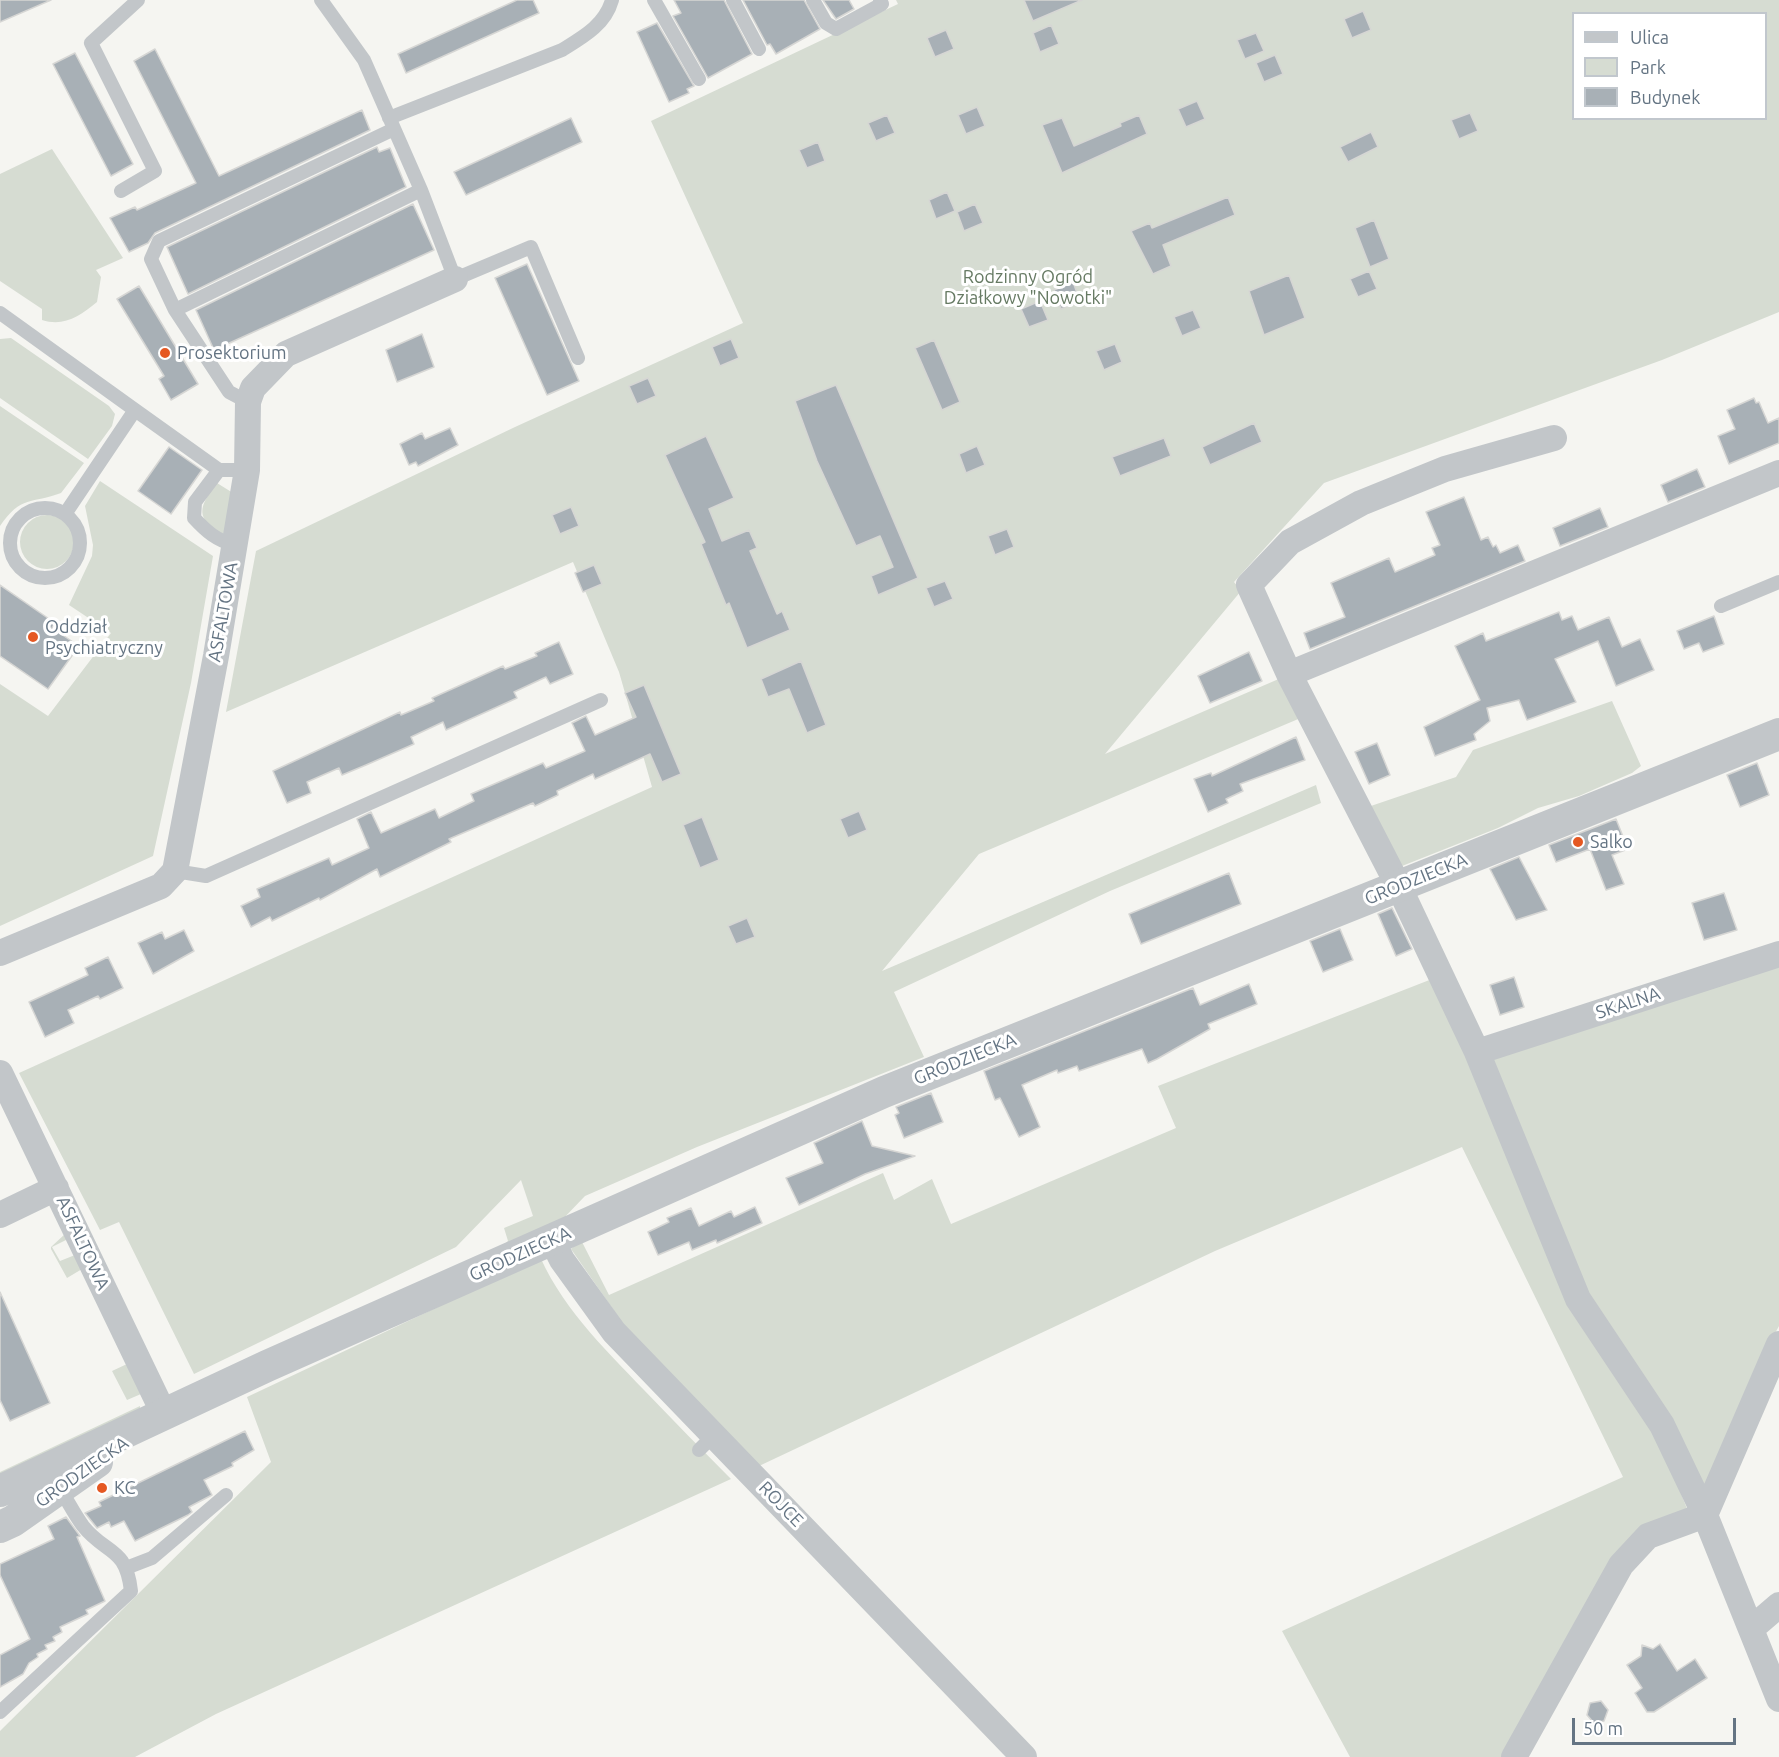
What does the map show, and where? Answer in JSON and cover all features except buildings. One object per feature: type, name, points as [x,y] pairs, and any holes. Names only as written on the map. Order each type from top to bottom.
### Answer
[{"type":"street","points":[[248,402],[253,388],[286,354],[455,279]]},
{"type":"street","name":"ASFALTOWA","points":[[175,871],[247,470],[248,402]]},
{"type":"street","points":[[1554,438],[1445,469],[1361,503],[1290,542],[1249,585],[1289,674],[1399,887],[1477,1052],[1578,1299],[1662,1425],[1705,1515],[1779,1700]]},
{"type":"street","points":[[1289,674],[1779,473]]},
{"type":"street","name":"GRODZIECKA","points":[[0,1527],[53,1479],[164,1414],[267,1366],[884,1092],[1779,734]]},
{"type":"street","points":[[0,953],[161,886],[175,871]]},
{"type":"street","name":"SKALNA","points":[[1477,1052],[1779,954]]},
{"type":"street","name":"ASFALTOWA","points":[[0,1073],[164,1414]]},
{"type":"street","points":[[0,1215],[56,1188]]},
{"type":"street","name":"ROJCE","points":[[552,1240],[607,1337],[707,1442],[1024,1757]]},
{"type":"street","points":[[1514,1757],[1621,1565],[1648,1536],[1705,1515],[1779,1344]]},
{"type":"street","name":"GRODZIECKA","points":[[0,1491],[53,1479]]},
{"type":"street","points":[[1751,1629],[1779,1605]]},
{"type":"lane","points":[[121,191],[155,171],[91,43],[138,0]]},
{"type":"lane","points":[[321,0],[364,60],[421,190],[455,279],[531,247],[578,358]]},
{"type":"lane","points":[[248,402],[229,392],[175,310],[151,259],[159,241],[392,123],[562,50],[588,34],[609,12],[612,0]]},
{"type":"lane","points":[[654,0],[699,79]]},
{"type":"lane","points":[[733,0],[759,49]]},
{"type":"lane","points":[[813,0],[826,23],[836,29],[882,4],[880,0]]},
{"type":"lane","points":[[175,310],[421,190]]},
{"type":"lane","points":[[0,313],[219,470],[247,470]]},
{"type":"lane","points":[[65,514],[135,410]]},
{"type":"lane","points":[[219,470],[195,502],[194,518],[209,534],[223,543],[235,545]]},
{"type":"lane","points":[[44,508],[65,514],[78,531],[80,542],[74,562],[66,571],[46,578],[25,572],[12,555],[11,533],[16,523],[24,515],[44,508]]},
{"type":"lane","points":[[1721,606],[1779,582]]},
{"type":"lane","points":[[175,871],[206,876],[601,700]]},
{"type":"lane","points":[[0,1712],[130,1591],[126,1568],[119,1555],[83,1526],[53,1479]]},
{"type":"lane","points":[[126,1568],[152,1558],[226,1495]]},
{"type":"green space","name":"Rodzinny Ogród Działkowy \"Nowotki\"","points":[[896,0],[1779,0],[1779,312],[1662,360],[1324,483],[1234,582],[1241,591],[1105,754],[1281,678],[1303,717],[979,854],[882,971],[1316,785],[1321,803],[1110,891],[894,992],[924,1057],[697,1147],[585,1196],[536,1247],[556,1287],[583,1324],[731,1479],[216,1714],[135,1757],[0,1757],[0,1731],[271,1462],[247,1397],[440,1306],[508,1241],[504,1228],[533,1216],[521,1180],[456,1247],[194,1374],[119,1222],[100,1230],[19,1073],[652,787],[619,672],[573,562],[226,712],[256,551],[515,427],[743,323],[651,121],[898,4]]},
{"type":"green space","points":[[52,149],[123,258],[96,270],[101,277],[97,302],[78,316],[57,322],[42,320],[42,309],[0,281],[0,174]]},
{"type":"green space","points":[[11,338],[109,406],[115,414],[112,426],[88,459],[0,398],[0,339]]},
{"type":"green space","points":[[0,406],[84,463],[61,493],[21,505],[7,516],[0,526]]},
{"type":"green space","points":[[100,481],[213,556],[191,683],[153,856],[0,926],[0,684],[48,716],[111,633],[69,605],[92,556],[93,545],[85,506]]},
{"type":"green space","points":[[217,483],[233,493],[228,531],[223,535],[208,524],[202,512],[206,499]]},
{"type":"green space","points":[[42,515],[52,515],[62,519],[70,527],[74,542],[70,557],[62,565],[52,569],[42,569],[32,565],[24,557],[20,547],[20,537],[24,527],[32,519]]},
{"type":"green space","points":[[1612,701],[1641,766],[1632,773],[1579,796],[1538,808],[1498,828],[1397,868],[1365,808],[1456,777],[1473,750]]},
{"type":"green space","points":[[1779,967],[1779,1326],[1763,1355],[1701,1493],[1590,1298],[1487,1055],[1620,1018]]},
{"type":"green space","points":[[1432,979],[1654,1427],[1688,1511],[1648,1525],[1507,1757],[1350,1757],[1282,1631],[1623,1477],[1462,1147],[1215,1251],[759,1466],[626,1328],[571,1249],[581,1240],[609,1295],[883,1173],[894,1200],[932,1179],[951,1224],[1176,1128],[1158,1086]]},
{"type":"green space","points":[[65,1234],[68,1239],[52,1247],[60,1261],[75,1255],[82,1269],[67,1278],[51,1249],[51,1247]]},
{"type":"green space","points":[[127,1364],[141,1394],[127,1400],[112,1371]]},
{"type":"green space","points":[[140,1406],[140,1409],[0,1478],[0,1472]]},
{"type":"place","name":"Prosektorium","points":[[165,353]]},
{"type":"place","name":"Oddział Psychiatryczny","points":[[33,637]]},
{"type":"place","name":"Salko","points":[[1578,842]]},
{"type":"place","name":"KC","points":[[102,1488]]}]
